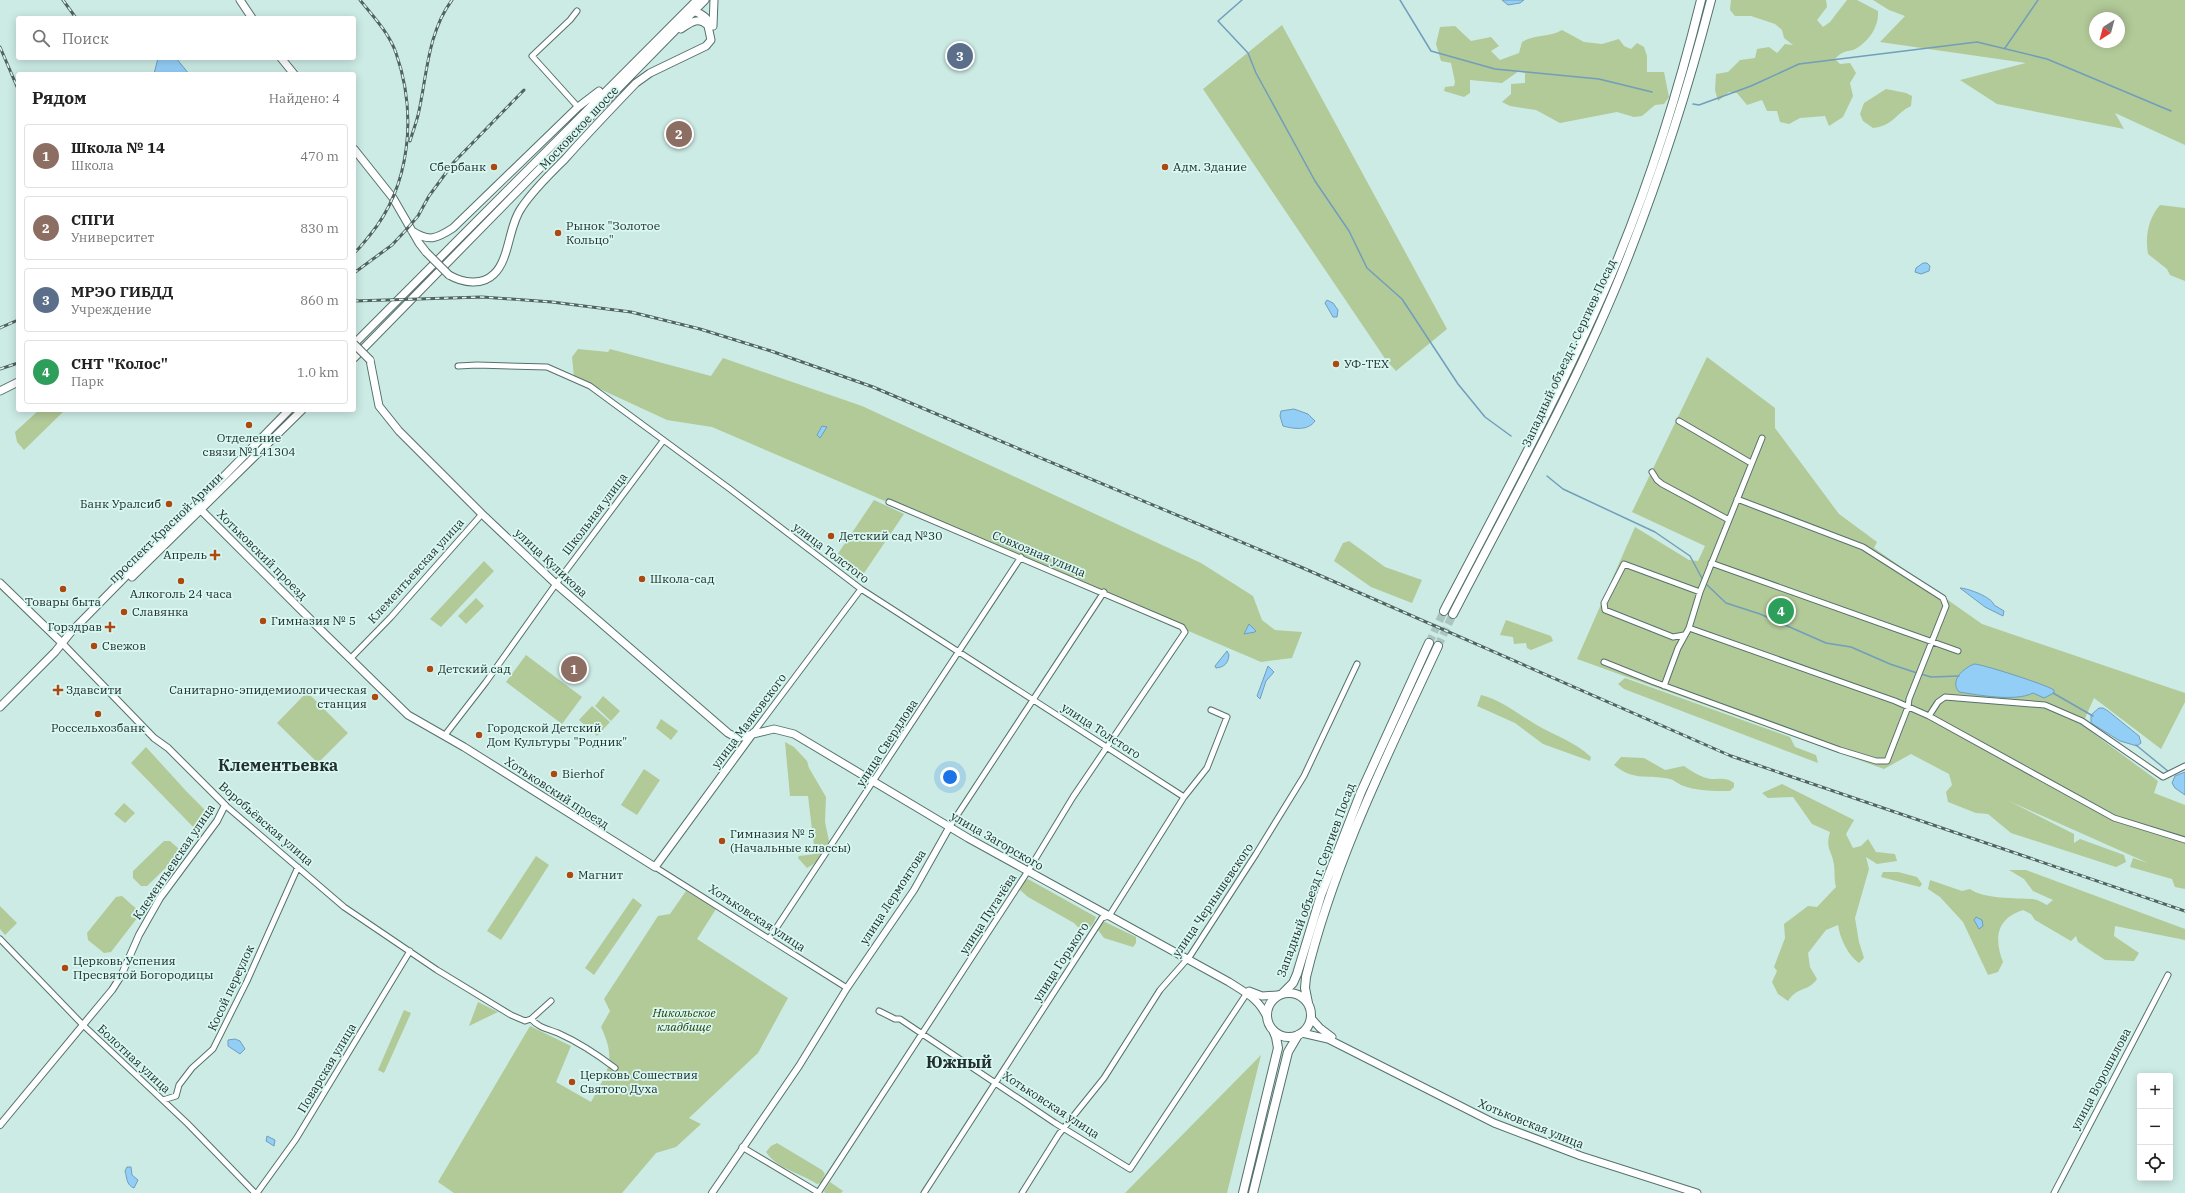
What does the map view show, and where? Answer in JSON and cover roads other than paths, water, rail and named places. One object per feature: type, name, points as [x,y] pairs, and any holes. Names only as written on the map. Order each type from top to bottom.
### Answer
[{"type":"main road","points":[[240,0],[251,16]]},
{"type":"main road","name":"Московское шоссе","points":[[356,356],[669,37],[697,0]]},
{"type":"main road","name":"Московское шоссе","points":[[356,342],[631,64],[690,11],[705,0]]},
{"type":"main road","points":[[711,40],[714,30],[714,0]]},
{"type":"main road","name":"Западный объезд г. Сергиев Посад","points":[[1444,611],[1560,384],[1617,260],[1662,140],[1678,90],[1701,0]]},
{"type":"main road","name":"Западный объезд г. Сергиев Посад","points":[[1453,614],[1569,387],[1626,263],[1671,141],[1685,97],[1710,0]]},
{"type":"main road","points":[[690,11],[701,14],[709,20],[712,28],[711,40]]},
{"type":"main road","name":"Московское шоссе","points":[[412,231],[426,252],[449,275],[458,280],[479,282],[488,279],[502,264],[514,219],[533,193],[636,83],[650,72],[706,46],[711,40],[708,26],[697,20],[669,37]]},
{"type":"main road","points":[[283,60],[292,72]]},
{"type":"main road","points":[[356,152],[393,198],[412,231],[422,238],[429,239],[444,234],[453,228],[578,107],[606,86],[631,64]]},
{"type":"main road","name":"улица Куликова","points":[[356,346],[370,364],[379,406],[387,419],[488,520],[556,584],[728,733],[737,738],[753,733]]},
{"type":"main road","points":[[0,391],[16,383]]},
{"type":"main road","name":"проспект Красной Армии","points":[[0,707],[71,632],[287,412]]},
{"type":"main road","name":"проспект Красной Армии","points":[[62,643],[74,634],[300,412]]},
{"type":"main road","name":"Хотьковский проезд","points":[[201,510],[408,715],[444,735],[655,867]]},
{"type":"main road","name":"Воробьёвская улица","points":[[0,583],[62,643]]},
{"type":"main road","name":"Западный объезд г. Сергиев Посад","points":[[1281,994],[1293,983],[1297,974],[1321,895],[1361,792],[1429,643]]},
{"type":"main road","name":"Западный объезд г. Сергиев Посад","points":[[1308,1003],[1305,988],[1306,977],[1330,898],[1368,796],[1438,646]]},
{"type":"main road","name":"улица Загорского","points":[[753,733],[774,729],[794,734],[1028,871],[1229,982]]},
{"type":"main road","name":"улица Маяковского","points":[[655,867],[753,733]]},
{"type":"main road","points":[[1229,982],[1262,996],[1297,994],[1308,1003],[1311,1018],[1326,1034],[1364,1058]]},
{"type":"main road","points":[[1229,982],[1259,1002],[1276,1037],[1278,1048],[1243,1193]]},
{"type":"main road","points":[[1267,1017],[1268,1007],[1281,994]]},
{"type":"main road","points":[[1253,1193],[1288,1052],[1300,1034],[1306,1029],[1311,1018]]},
{"type":"main road","points":[[1273,1030],[1283,1036],[1300,1034],[1324,1037],[1364,1058]]},
{"type":"main road","name":"Хотьковская улица","points":[[1364,1058],[1513,1130],[1678,1190],[1697,1193]]},
{"type":"street","points":[[577,11],[570,20],[532,56],[578,107]]},
{"type":"street","name":"улица Толстого","points":[[458,366],[477,365],[547,368],[590,386],[663,441],[730,488],[861,589],[1109,747],[1184,797]]},
{"type":"street","points":[[1679,421],[1751,463]]},
{"type":"street","points":[[1664,686],[1684,635],[1689,628],[1711,563],[1762,438]]},
{"type":"street","name":"Школьная улица","points":[[444,735],[486,682],[556,584],[663,441]]},
{"type":"street","points":[[1652,472],[1657,480],[1662,484],[1729,520]]},
{"type":"street","points":[[1604,662],[1664,686],[1840,750],[1883,762],[1890,756],[1908,707],[1909,699],[1946,606],[1943,598],[1863,547],[1737,499]]},
{"type":"street","name":"Совхозная улица","points":[[889,502],[1104,592],[1182,627]]},
{"type":"street","name":"Клементьевская улица","points":[[350,659],[391,617],[482,514]]},
{"type":"street","name":"улица Свердлова","points":[[769,939],[1021,558]]},
{"type":"street","points":[[1711,563],[1958,651]]},
{"type":"street","points":[[1684,635],[1673,637],[1605,610],[1604,603],[1624,564],[1700,592]]},
{"type":"street","name":"улица Маяковского","points":[[753,733],[861,589]]},
{"type":"street","name":"улица Лермонтова","points":[[712,1193],[742,1146],[799,1066],[847,988],[914,890],[950,826],[1104,592]]},
{"type":"street","name":"улица Пугачёва","points":[[819,1193],[1028,871],[1073,797],[1109,747],[1185,632],[1182,627]]},
{"type":"street","points":[[1689,628],[1908,707],[1929,716],[2114,818],[2185,840]]},
{"type":"street","name":"Воробьёвская улица","points":[[62,643],[154,738],[168,748],[225,805],[344,907],[437,970],[511,1015],[525,1021],[531,1019]]},
{"type":"street","name":"улица Чернышевского","points":[[1022,1193],[1064,1127],[1104,1078],[1160,990],[1187,959],[1292,797],[1357,664]]},
{"type":"street","points":[[1929,716],[1938,702],[1946,697],[2045,705],[2082,721],[2163,777],[2185,766]]},
{"type":"street","name":"улица Горького","points":[[924,1193],[997,1083],[1102,918],[1109,916],[1184,797],[1207,768],[1227,717],[1211,710]]},
{"type":"street","name":"Клементьевская улица","points":[[0,1125],[121,976],[150,915],[217,821],[225,805]]},
{"type":"street","name":"Косой переулок","points":[[163,1100],[176,1096],[179,1085],[192,1068],[213,1049],[247,981],[298,867]]},
{"type":"street","name":"Хотьковская улица","points":[[655,867],[847,988]]},
{"type":"street","name":"Болотная улица","points":[[0,939],[82,1024],[163,1100],[256,1193]]},
{"type":"street","name":"Поварская улица","points":[[256,1193],[296,1139],[410,951]]},
{"type":"street","name":"улица Ворошилова","points":[[2054,1193],[2168,975]]},
{"type":"street","name":"Хотьковская улица","points":[[879,1011],[895,1019],[900,1019],[1130,1169],[1247,993]]},
{"type":"street","points":[[551,1000],[531,1019],[537,1026],[559,1033],[598,1055],[614,1068]]},
{"type":"street","points":[[742,1146],[819,1193]]},
{"type":"water","points":[[1502,0],[1524,0],[1520,3],[1508,5]]},
{"type":"water","points":[[158,60],[178,60],[187,72],[154,72]]},
{"type":"water","points":[[1923,263],[1927,263],[1930,266],[1929,271],[1921,274],[1915,272],[1916,268]]},
{"type":"water","points":[[1327,300],[1333,303],[1338,310],[1337,317],[1333,317],[1325,303]]},
{"type":"water","points":[[1294,409],[1308,414],[1315,421],[1305,428],[1283,426],[1280,416],[1281,411]]},
{"type":"water","points":[[822,426],[827,427],[820,438],[817,435]]},
{"type":"water","points":[[1960,588],[1973,591],[1989,599],[1994,605],[2004,611],[2003,616],[1985,607]]},
{"type":"water","points":[[1249,624],[1256,631],[1244,634]]},
{"type":"water","points":[[1227,651],[1229,655],[1227,663],[1216,668],[1215,666]]},
{"type":"water","points":[[1974,664],[2001,671],[2049,687],[2054,690],[2054,693],[2044,698],[2033,693],[2026,696],[2007,697],[1959,692],[1956,688],[1956,683],[1959,675],[1966,668]]},
{"type":"water","points":[[1268,666],[1274,672],[1266,681],[1260,699],[1257,696]]},
{"type":"water","points":[[2099,708],[2103,708],[2108,711],[2139,736],[2141,743],[2137,746],[2120,741],[2091,723],[2091,715]]},
{"type":"water","points":[[2185,772],[2185,795],[2175,788],[2172,783],[2175,776]]},
{"type":"water","points":[[1976,917],[1982,920],[1983,926],[1979,929],[1974,920]]},
{"type":"water","points":[[235,1039],[240,1041],[245,1049],[240,1054],[228,1046],[228,1040]]},
{"type":"water","points":[[267,1136],[275,1140],[274,1146],[266,1141]]},
{"type":"water","points":[[127,1167],[131,1167],[132,1175],[138,1180],[134,1188],[131,1187],[127,1181],[125,1171]]},
{"type":"waterway","points":[[1242,0],[1218,21],[1248,53],[1256,73],[1315,181],[1349,231],[1367,268],[1402,299],[1458,384],[1485,417],[1511,436]]},
{"type":"waterway","points":[[1400,0],[1431,51],[1495,69],[1599,79],[1652,92]]},
{"type":"waterway","points":[[2005,48],[2038,0]]},
{"type":"waterway","points":[[1693,104],[1699,105],[1751,86],[1799,64],[1977,42],[2047,59],[2171,111]]},
{"type":"waterway","points":[[1547,476],[1563,489],[1655,532],[1690,556],[1704,582],[1726,603],[1760,614],[1826,643],[1851,647],[1890,664],[1917,673]]},
{"type":"waterway","points":[[1921,674],[1931,677],[1959,676]]},
{"type":"waterway","points":[[2053,693],[2093,716]]},
{"type":"waterway","points":[[2136,745],[2169,772]]},
{"type":"tunnel","points":[[1429,643],[1444,611]]},
{"type":"tunnel","points":[[1438,646],[1453,614]]},
{"type":"railway","points":[[63,0],[75,16]]},
{"type":"railway","points":[[356,251],[370,235],[384,215],[394,194],[402,171],[408,124],[407,100],[403,76],[396,53],[385,32],[360,0]]},
{"type":"railway","points":[[410,141],[418,115],[433,39],[444,12],[452,0]]},
{"type":"railway","points":[[0,47],[16,84]]},
{"type":"railway","points":[[356,272],[392,245],[406,230],[418,216],[429,196],[454,162],[524,90]]},
{"type":"railway","points":[[356,301],[482,297],[552,302],[631,312],[700,329],[771,351],[873,387],[1303,568],[1731,756],[2185,911]]},
{"type":"railway","points":[[0,328],[16,321]]},
{"type":"railway","points":[[0,369],[16,364]]},
{"type":"place","name":"МРЭО ГИБДД","points":[[960,56]]},
{"type":"place","name":"СПГИ","points":[[679,134]]},
{"type":"place","name":"Сбербанк","points":[[494,167]]},
{"type":"place","name":"Адм. Здание","points":[[1165,167]]},
{"type":"place","name":"Рынок \"Золотое Кольцо\"","points":[[558,233]]},
{"type":"place","name":"УФ-ТЕХ","points":[[1336,364]]},
{"type":"place","name":"Отделение связи №141304","points":[[249,425]]},
{"type":"place","name":"Банк Уралсиб","points":[[169,504]]},
{"type":"place","name":"Детский сад №30","points":[[831,536]]},
{"type":"place","name":"Апрель","points":[[215,555]]},
{"type":"place","name":"Школа-сад","points":[[642,579]]},
{"type":"place","name":"Алкоголь 24 часа","points":[[181,581]]},
{"type":"place","name":"Товары быта","points":[[63,589]]},
{"type":"place","name":"СНТ \"Колос\"","points":[[1781,611]]},
{"type":"place","name":"Славянка","points":[[124,612]]},
{"type":"place","name":"Гимназия № 5","points":[[263,621]]},
{"type":"place","name":"Горздрав","points":[[110,627]]},
{"type":"place","name":"Свежов","points":[[94,646]]},
{"type":"place","name":"Детский сад","points":[[430,669]]},
{"type":"place","name":"Школа № 14","points":[[574,669]]},
{"type":"place","name":"Здавсити","points":[[58,690]]},
{"type":"place","name":"Санитарно-эпидемиологическая станция","points":[[375,697]]},
{"type":"place","name":"Россельхозбанк","points":[[98,714]]},
{"type":"place","name":"Городской Детский Дом Культуры \"Родник\"","points":[[479,735]]},
{"type":"place","name":"Bierhof","points":[[554,774]]},
{"type":"place","name":"Гимназия № 5 (Начальные классы)","points":[[722,841]]},
{"type":"place","name":"Магнит","points":[[570,875]]},
{"type":"place","name":"Церковь Успения Пресвятой Богородицы","points":[[65,968]]},
{"type":"place","name":"Церковь Сошествия Святого Духа","points":[[572,1082]]},
{"type":"district","name":"Клементьевка","points":[[278,765]]},
{"type":"district","name":"Южный","points":[[959,1062]]},
{"type":"park label","name":"Никольское кладбище","points":[[684,1020]]}]
